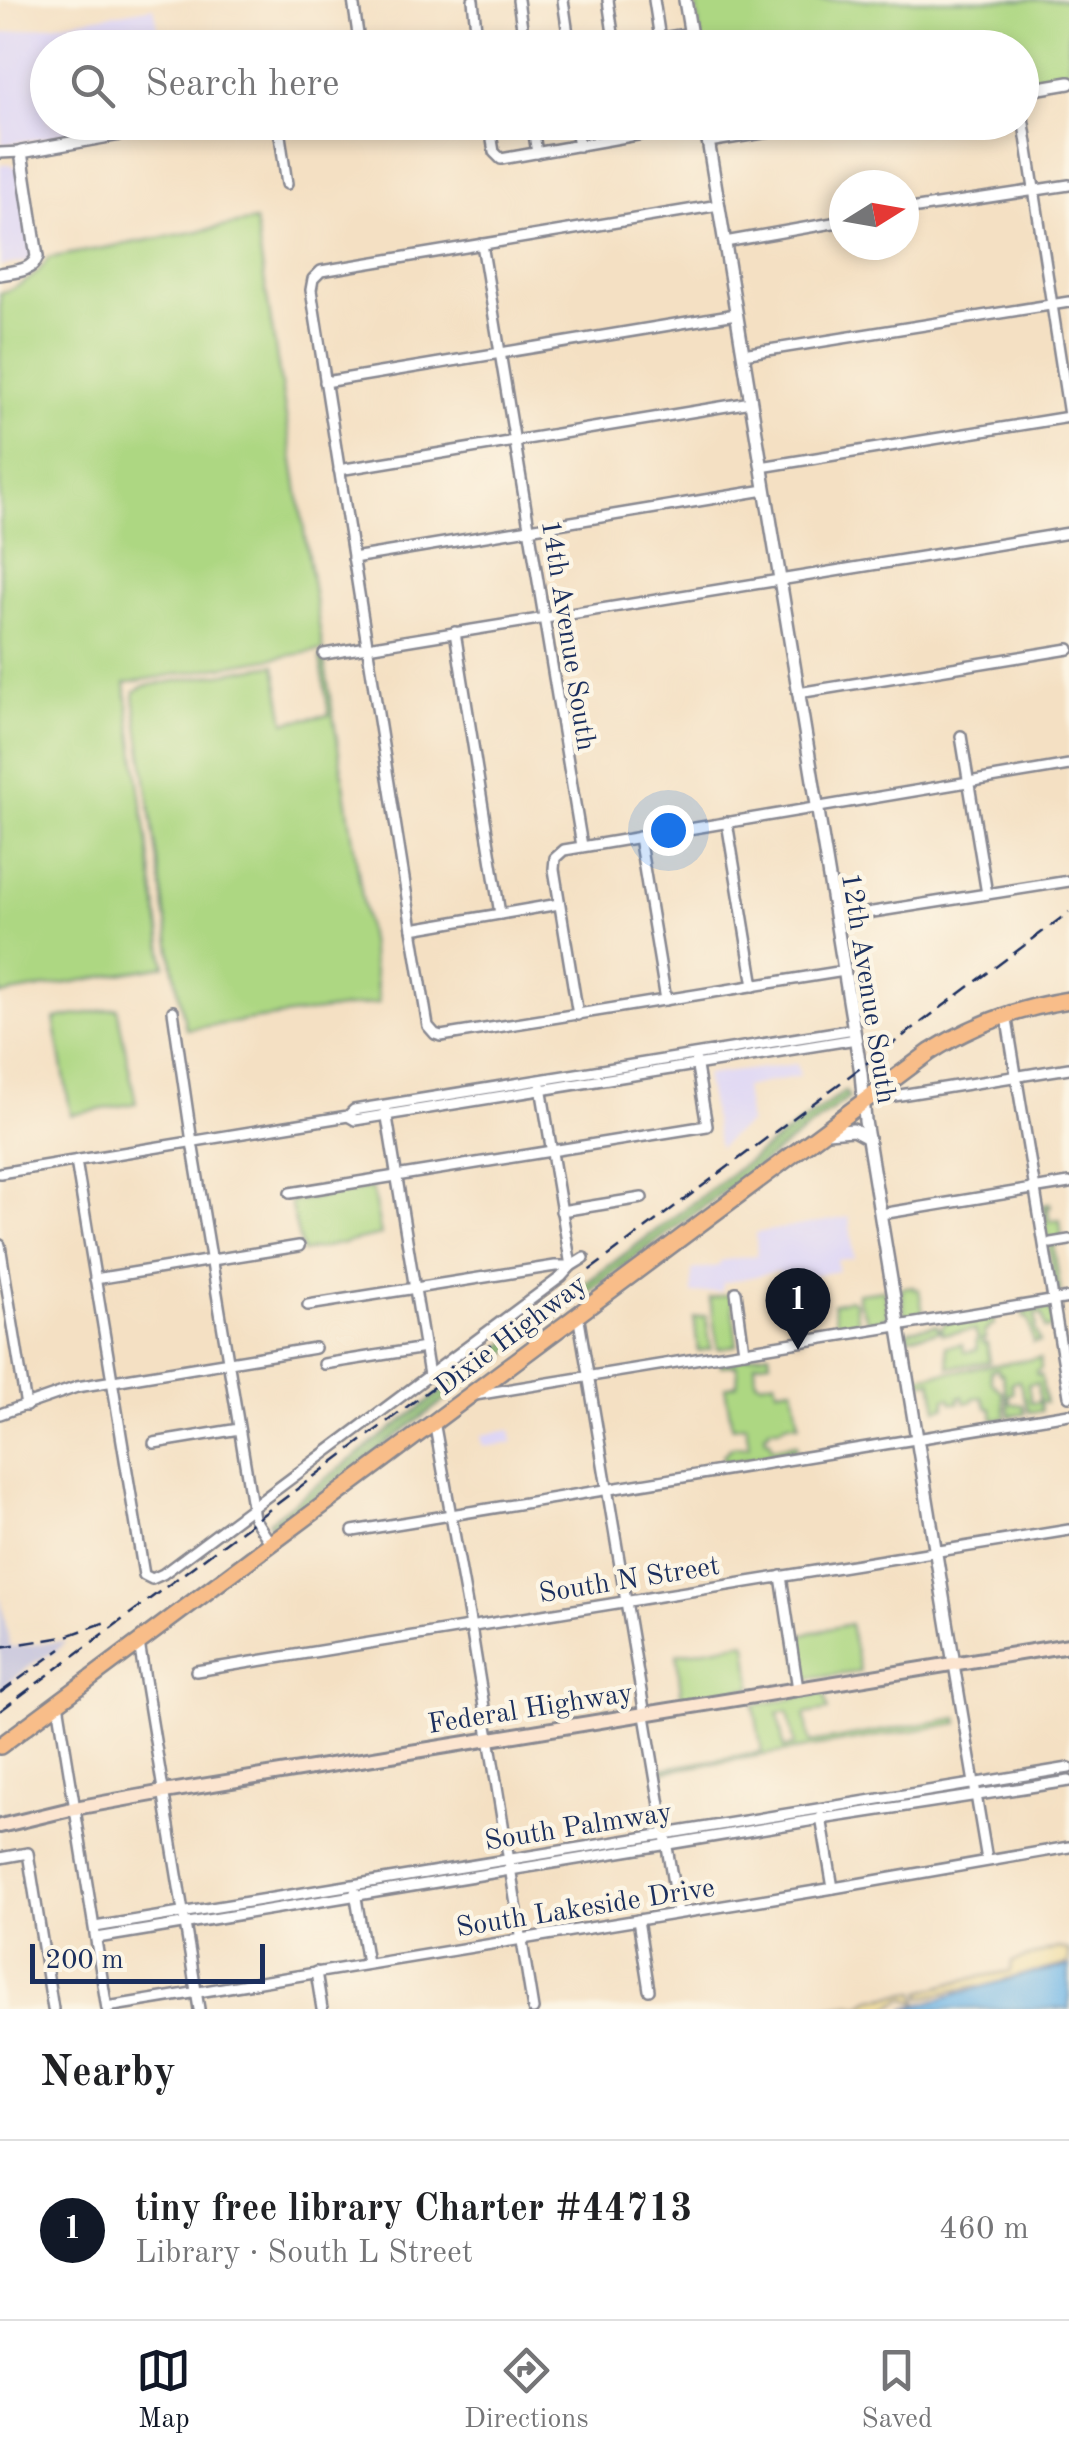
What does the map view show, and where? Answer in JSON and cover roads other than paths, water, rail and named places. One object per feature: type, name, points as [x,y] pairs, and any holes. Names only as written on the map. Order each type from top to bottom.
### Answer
[{"type":"main road","name":"Dixie Highway","points":[[0,1746],[944,1044],[973,1028],[1007,1022],[1069,1000]]},
{"type":"main road","name":"Federal Highway","points":[[0,1826],[164,1792],[1069,1646]]},
{"type":"street","points":[[352,0],[357,30]]},
{"type":"street","points":[[472,0],[476,30]]},
{"type":"street","points":[[518,0],[522,30]]},
{"type":"street","points":[[563,0],[567,30]]},
{"type":"street","points":[[608,0],[611,30]]},
{"type":"street","points":[[654,0],[659,30]]},
{"type":"street","points":[[685,0],[690,30]]},
{"type":"street","points":[[1039,88],[1069,83]]},
{"type":"street","points":[[0,153],[87,140]]},
{"type":"street","points":[[281,140],[287,184]]},
{"type":"street","points":[[493,140],[496,156],[501,159],[611,140]]},
{"type":"street","points":[[535,140],[538,153]]},
{"type":"street","points":[[577,140],[578,146]]},
{"type":"street","points":[[708,142],[720,140]]},
{"type":"street","points":[[762,467],[1069,416],[1027,140]]},
{"type":"street","name":"12th Avenue South","points":[[708,142],[986,1860]]},
{"type":"street","points":[[0,274],[27,269],[37,257],[21,152]]},
{"type":"street","points":[[919,208],[1069,186]]},
{"type":"street","points":[[718,205],[321,271],[313,279],[311,290],[412,929],[428,1026],[435,1034],[447,1036],[844,971]]},
{"type":"street","points":[[725,242],[829,223]]},
{"type":"street","name":"14th Avenue South","points":[[482,244],[582,846]]},
{"type":"street","points":[[743,354],[1069,302]]},
{"type":"street","points":[[326,382],[736,314]]},
{"type":"street","points":[[340,470],[751,402]]},
{"type":"street","points":[[353,558],[765,490]]},
{"type":"street","points":[[324,654],[1069,533]]},
{"type":"street","points":[[455,632],[500,914]]},
{"type":"street","points":[[798,693],[1069,649]]},
{"type":"street","points":[[961,736],[988,894]]},
{"type":"street","points":[[578,1014],[554,869],[556,858],[564,850],[1069,765]]},
{"type":"street","points":[[727,822],[754,986]]},
{"type":"street","points":[[639,837],[666,1000]]},
{"type":"street","points":[[835,918],[1069,880]]},
{"type":"street","points":[[412,929],[560,904]]},
{"type":"street","points":[[174,1010],[252,1507],[257,1525],[272,1544]]},
{"type":"street","points":[[1007,1022],[1069,1396]]},
{"type":"street","points":[[0,1174],[348,1116],[354,1110],[385,1110],[855,1034]]},
{"type":"street","points":[[290,1193],[707,1126],[696,1060]]},
{"type":"street","points":[[864,1101],[1069,1068]]},
{"type":"street","points":[[541,1085],[570,1266]]},
{"type":"street","points":[[385,1110],[429,1375]]},
{"type":"street","points":[[822,1132],[853,1130],[868,1138]]},
{"type":"street","points":[[76,1161],[144,1575],[152,1580],[584,1258]]},
{"type":"street","points":[[880,1214],[1069,1183]]},
{"type":"street","points":[[562,1211],[642,1198]]},
{"type":"street","points":[[1051,1243],[1069,1240]]},
{"type":"street","points":[[0,1245],[26,1406]]},
{"type":"street","points":[[95,1279],[299,1246]]},
{"type":"street","points":[[308,1305],[570,1266]]},
{"type":"street","points":[[736,1292],[744,1351]]},
{"type":"street","points":[[471,1396],[1069,1298]]},
{"type":"street","points":[[578,1314],[678,1913]]},
{"type":"street","points":[[0,1414],[65,1390],[315,1348]]},
{"type":"street","points":[[324,1364],[425,1348]]},
{"type":"street","points":[[353,1531],[1069,1414]]},
{"type":"street","points":[[434,1422],[533,2009]]},
{"type":"street","points":[[154,1443],[239,1430]]},
{"type":"street","name":"South N Street","points":[[196,1671],[1069,1530]]},
{"type":"street","points":[[781,1576],[798,1689]]},
{"type":"street","points":[[139,1643],[200,2009]]},
{"type":"street","points":[[58,1703],[107,2008]]},
{"type":"street","name":"South Palmway","points":[[96,1932],[356,1897],[1069,1768]]},
{"type":"street","name":"South Palmway","points":[[820,1814],[1069,1782]]},
{"type":"street","points":[[820,1814],[833,1888]]},
{"type":"street","name":"South Palmway","points":[[185,1918],[508,1858],[664,1840]]},
{"type":"street","name":"South Lakeside Drive","points":[[107,2008],[1069,1846]]},
{"type":"street","points":[[0,1858],[28,1853],[53,2009]]},
{"type":"street","points":[[354,1884],[367,1963]]},
{"type":"street","points":[[638,1920],[649,1990]]},
{"type":"street","points":[[316,1972],[322,2009]]},
{"type":"water","points":[[1069,1967],[1069,2009],[904,2009],[1031,1973]]},
{"type":"railway","points":[[0,1711],[1069,912]]},
{"type":"railway","points":[[0,1647],[64,1637],[106,1622]]},
{"type":"railway","points":[[0,1693],[61,1649]]},
{"type":"place","name":"tiny free library Charter #44713","points":[[798,1350]]}]
